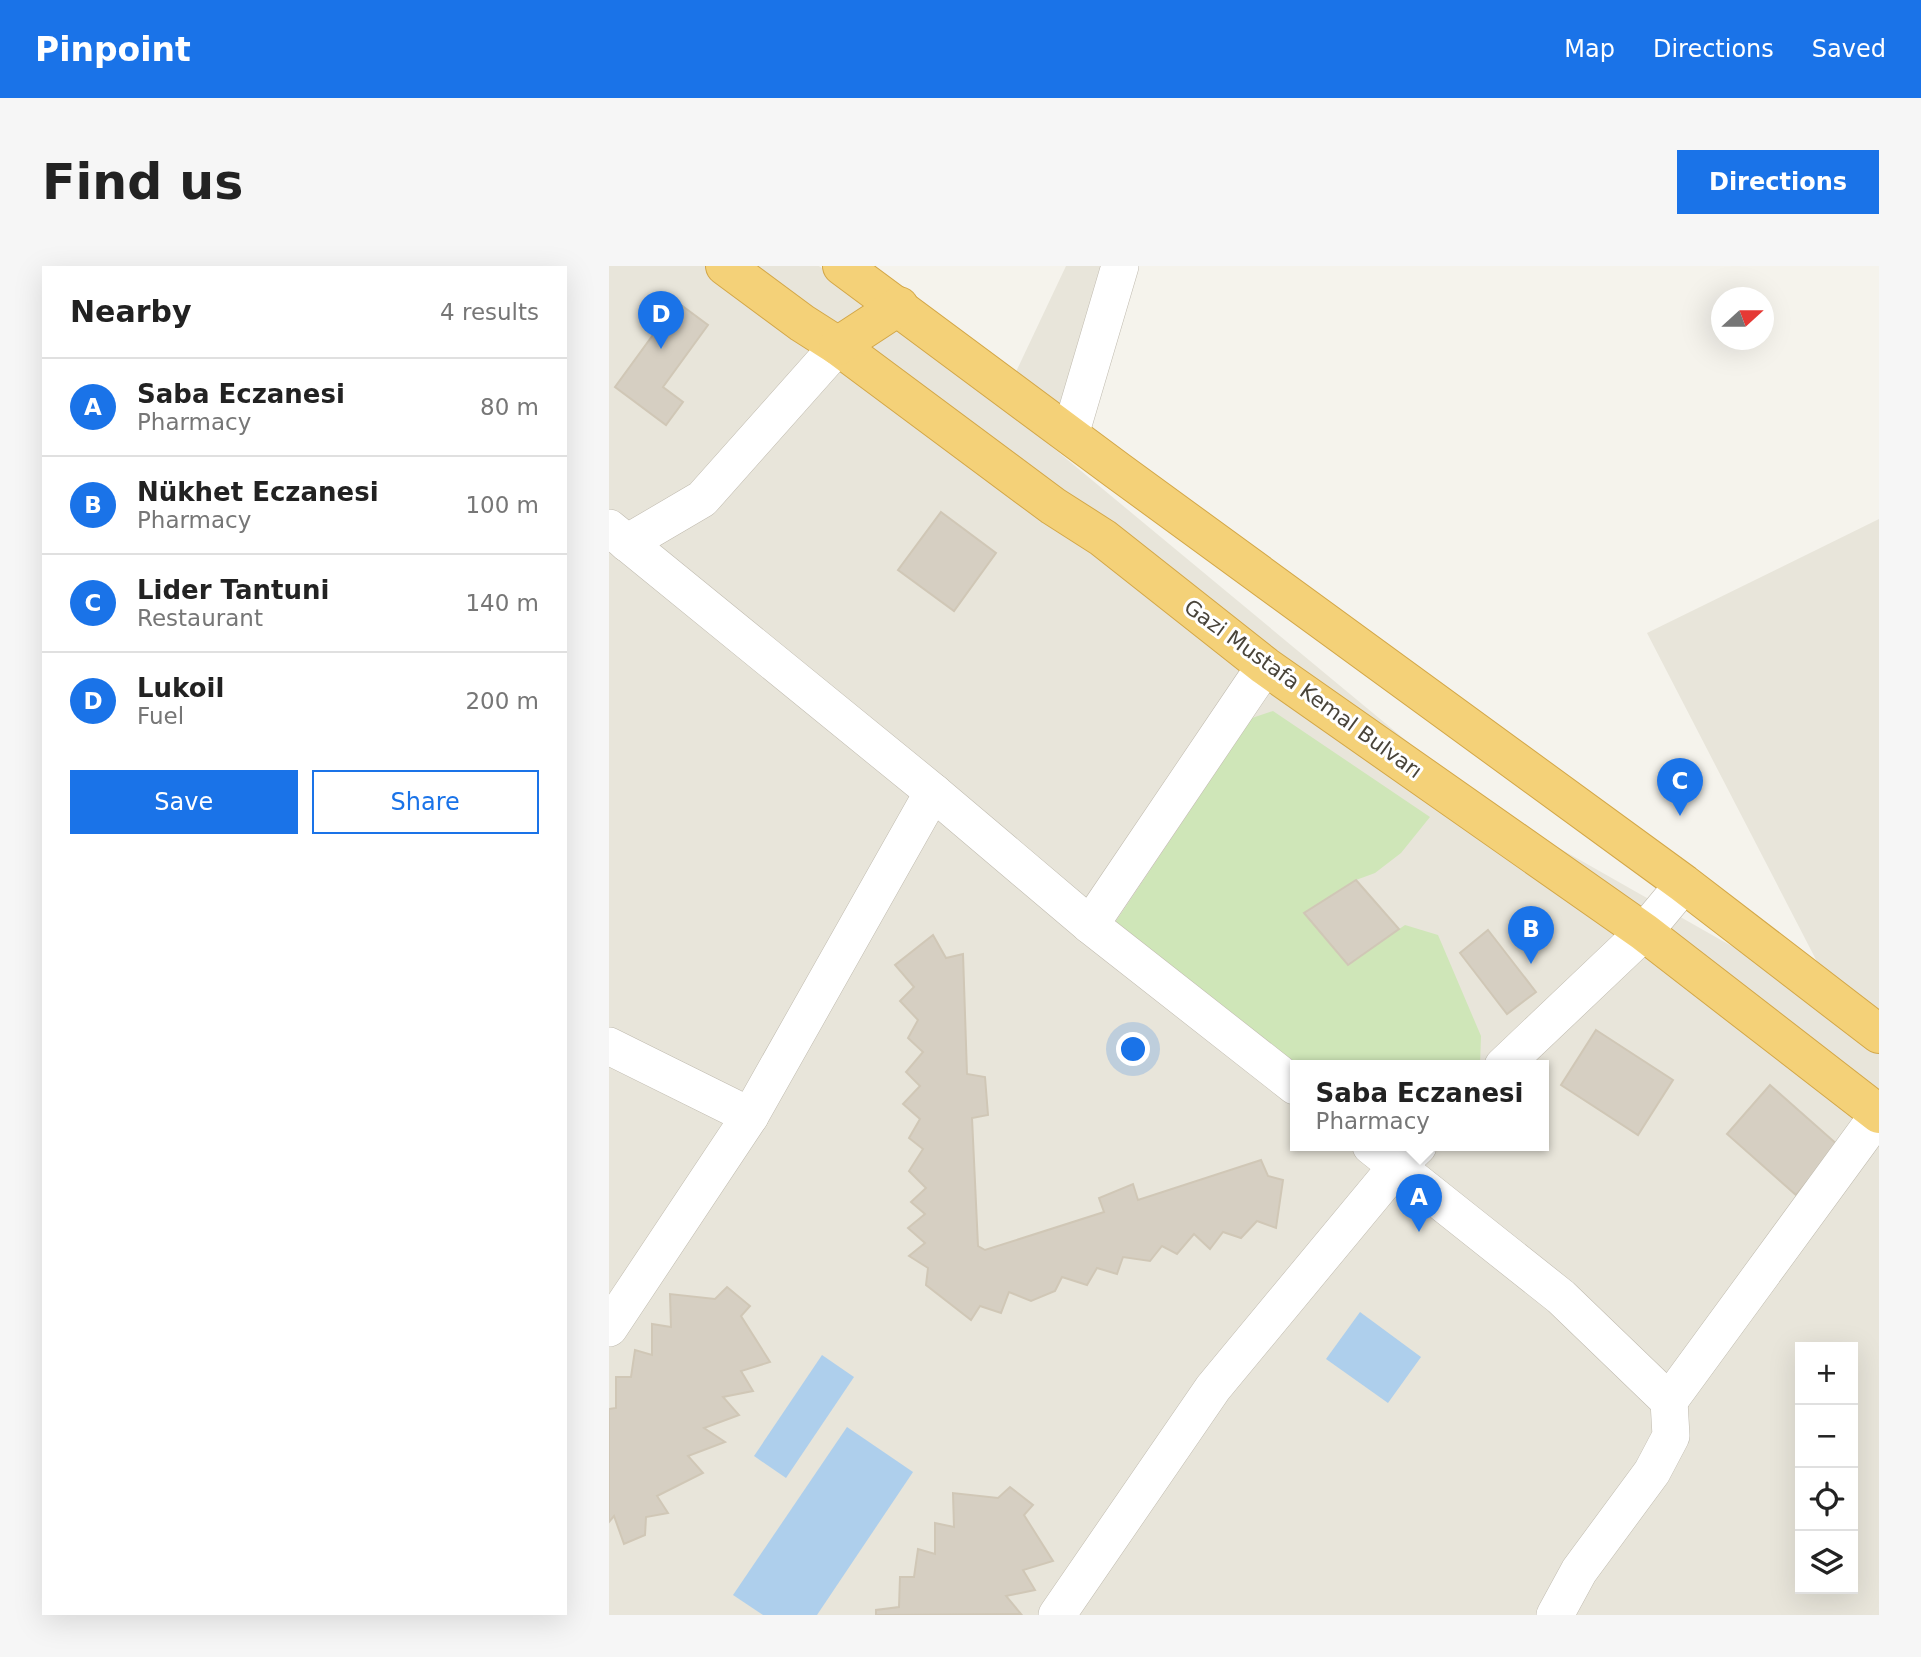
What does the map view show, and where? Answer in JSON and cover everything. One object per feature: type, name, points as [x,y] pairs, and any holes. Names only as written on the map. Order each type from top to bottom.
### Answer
[{"type":"highway","name":"Gazi Mustafa Kemal Bulvarı","points":[[725,266],[838,346],[1053,506],[1103,538],[1265,666],[1644,932],[1879,1114]]},
{"type":"highway","points":[[842,266],[1874,1022]]},
{"type":"highway","points":[[838,346],[899,306]]},
{"type":"street","points":[[1070,435],[1120,266]]},
{"type":"street","points":[[838,346],[702,499],[618,536],[1090,925],[1290,1082]]},
{"type":"street","points":[[1090,925],[1265,666]]},
{"type":"street","points":[[609,1328],[750,1116],[933,793]]},
{"type":"street","points":[[1509,1060],[1644,932],[1684,884]]},
{"type":"street","points":[[609,1046],[750,1116]]},
{"type":"street","points":[[1555,1615],[1580,1571],[1651,1472],[1671,1436],[1669,1401],[1879,1114]]},
{"type":"street","points":[[1070,1611],[1213,1388],[1396,1153],[1561,1297],[1669,1401]]},
{"type":"shaded area","points":[[609,266],[819,266],[1005,395],[1066,266],[1134,266],[1051,446],[1485,806],[1841,1008],[1647,633],[1879,519],[1879,1615],[609,1615]]},
{"type":"green space","points":[[1273,711],[1430,817],[1401,853],[1375,873],[1356,880],[1304,913],[1348,964],[1405,925],[1438,935],[1481,1036],[1480,1060],[1290,1062],[1114,924],[1252,718]]},
{"type":"water","points":[[1360,1312],[1421,1357],[1388,1403],[1326,1359]]},
{"type":"water","points":[[822,1355],[854,1377],[786,1478],[754,1456]]},
{"type":"water","points":[[847,1427],[913,1472],[817,1615],[763,1615],[733,1595]]},
{"type":"building","points":[[677,302],[708,325],[663,387],[683,402],[666,425],[615,387]]},
{"type":"building","points":[[941,512],[996,553],[954,611],[898,570]]},
{"type":"building","points":[[1356,880],[1399,929],[1348,965],[1304,913]]},
{"type":"building","points":[[1488,930],[1536,992],[1507,1014],[1460,953]]},
{"type":"building","points":[[933,935],[946,958],[963,954],[967,1074],[985,1077],[988,1115],[972,1118],[978,1246],[985,1250],[1104,1212],[1099,1198],[1133,1184],[1138,1200],[1261,1160],[1268,1176],[1283,1180],[1276,1228],[1257,1221],[1241,1238],[1223,1232],[1210,1249],[1194,1234],[1177,1254],[1162,1246],[1150,1261],[1123,1257],[1117,1274],[1097,1268],[1087,1285],[1062,1277],[1055,1291],[1031,1301],[1009,1292],[1001,1313],[980,1306],[971,1320],[926,1285],[928,1268],[909,1256],[925,1243],[908,1228],[925,1214],[911,1202],[926,1188],[909,1171],[923,1149],[909,1138],[920,1119],[903,1104],[920,1086],[906,1072],[923,1052],[908,1038],[918,1020],[900,1001],[914,987],[895,965]]},
{"type":"building","points":[[1596,1030],[1673,1080],[1638,1135],[1561,1085]]},
{"type":"building","points":[[1770,1085],[1839,1146],[1796,1195],[1727,1134]]},
{"type":"building","points":[[727,1287],[750,1306],[741,1316],[770,1362],[741,1371],[753,1391],[723,1397],[739,1415],[704,1428],[725,1442],[688,1456],[703,1473],[657,1496],[668,1513],[646,1517],[645,1535],[624,1544],[614,1516],[609,1522],[609,1409],[616,1408],[616,1377],[631,1377],[635,1350],[652,1355],[652,1324],[671,1327],[670,1294],[715,1299]]},
{"type":"building","points":[[1010,1487],[1033,1505],[1024,1515],[1053,1561],[1023,1570],[1035,1590],[1006,1596],[1021,1614],[876,1615],[876,1610],[899,1607],[900,1577],[914,1577],[918,1549],[935,1554],[935,1523],[954,1527],[953,1493],[998,1498]]},
{"type":"place","name":"Lukoil","points":[[661,349]]},
{"type":"place","name":"Lider Tantuni","points":[[1680,816]]},
{"type":"place","name":"Nükhet Eczanesi","points":[[1531,964]]},
{"type":"place","name":"Saba Eczanesi","points":[[1419,1232]]}]
